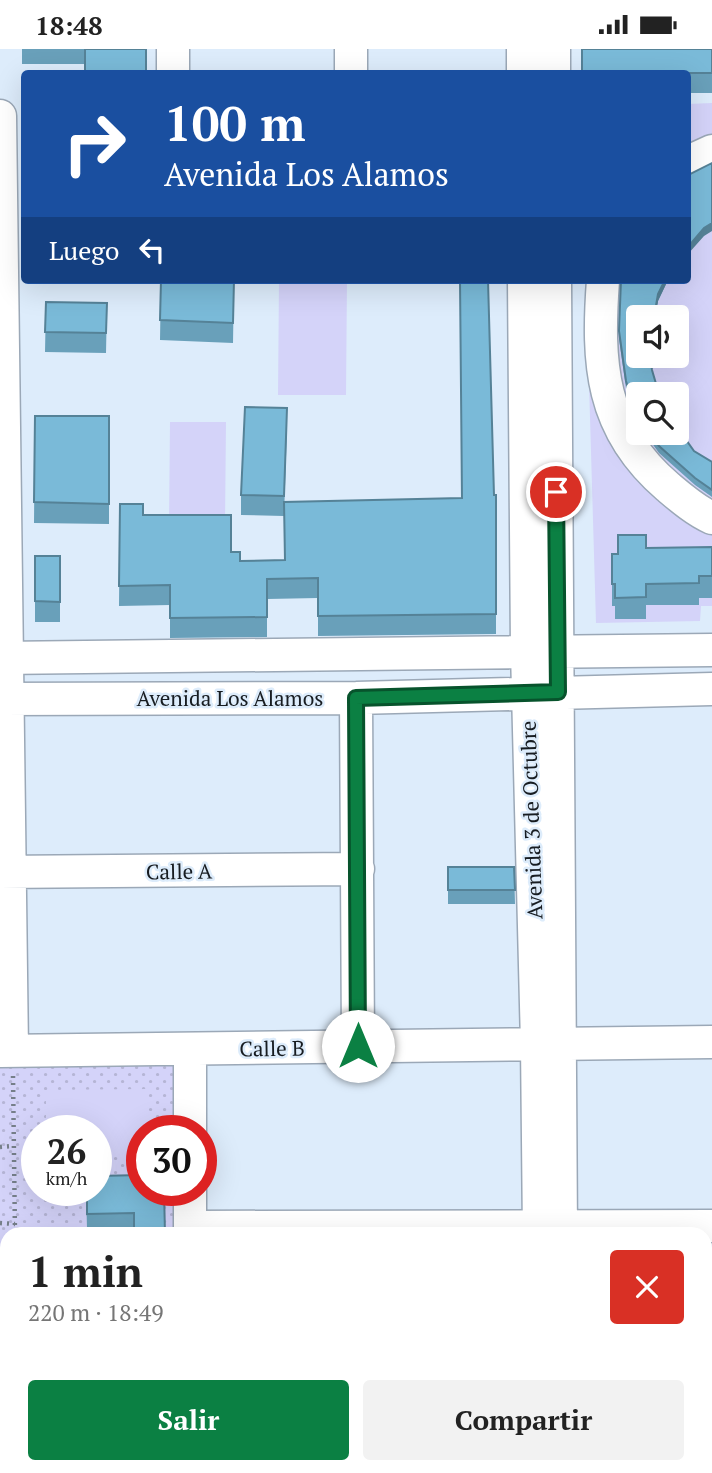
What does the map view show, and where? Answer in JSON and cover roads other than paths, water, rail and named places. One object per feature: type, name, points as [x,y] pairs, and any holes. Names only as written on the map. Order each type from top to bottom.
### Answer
[{"type":"street","points":[[173,49],[173,70]]},
{"type":"street","points":[[351,49],[351,70]]},
{"type":"street","points":[[523,49],[523,70]]},
{"type":"street","points":[[554,49],[554,70]]},
{"type":"street","points":[[0,116],[6,1051]]},
{"type":"street","points":[[0,143],[21,142]]},
{"type":"street","points":[[691,161],[712,151]]},
{"type":"street","name":"Avenida 3 de Octubre","points":[[524,284],[542,651],[550,1227]]},
{"type":"street","name":"Avenida 3 de Octubre","points":[[542,651],[555,284]]},
{"type":"street","points":[[603,284],[600,331],[604,379],[613,413],[627,442],[652,472],[693,507],[712,518]]},
{"type":"street","name":"Avenida Los Alamos","points":[[4,658],[712,650]]},
{"type":"street","name":"Avenida Los Alamos","points":[[4,699],[356,698],[712,689]]},
{"type":"street","points":[[356,698],[358,1046]]},
{"type":"street","name":"Calle A","points":[[5,872],[358,869]]},
{"type":"street","name":"Calle B","points":[[6,1051],[712,1042]]},
{"type":"street","points":[[190,1049],[190,1115]]},
{"type":"street","points":[[190,1206],[190,1227]]},
{"type":"street","points":[[672,1227],[712,1226]]}]
